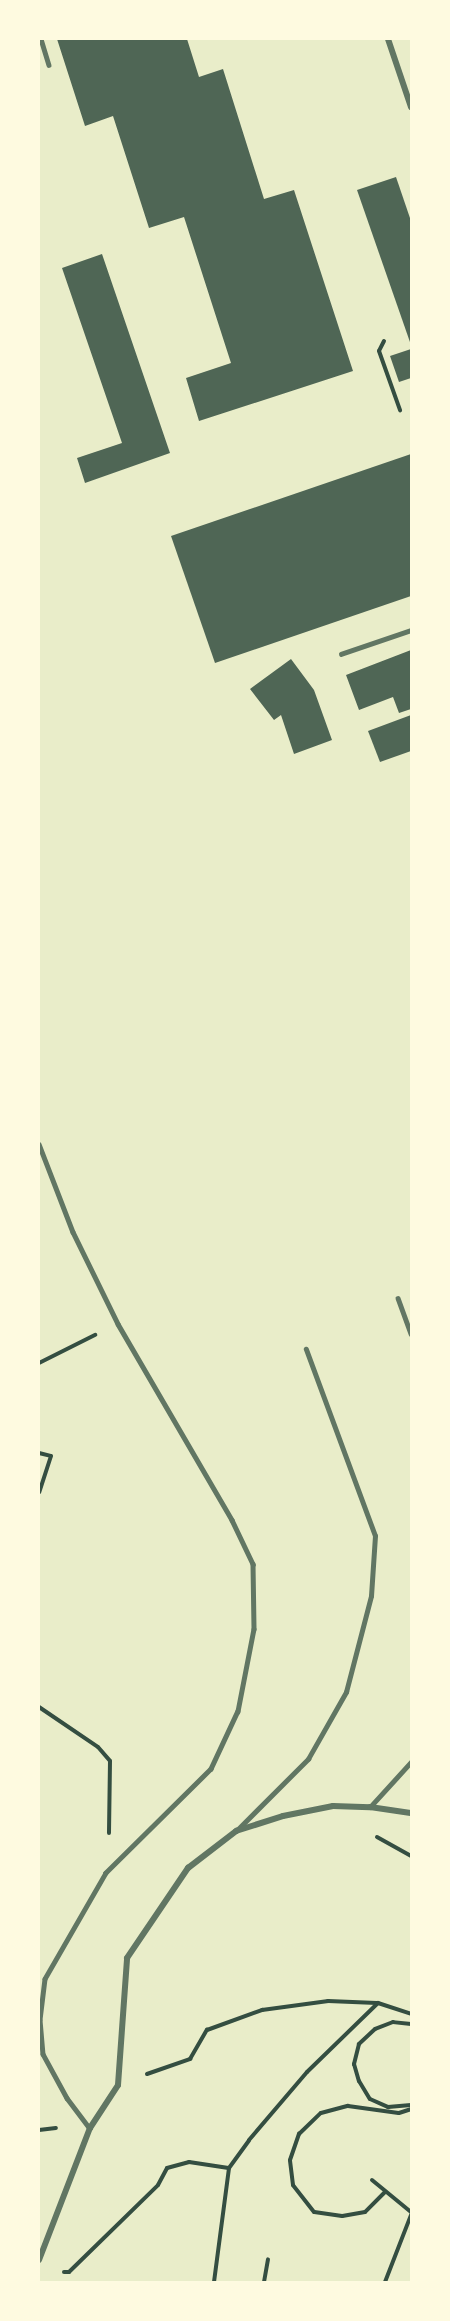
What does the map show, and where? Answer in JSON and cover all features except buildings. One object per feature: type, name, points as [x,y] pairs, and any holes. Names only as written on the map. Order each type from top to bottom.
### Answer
[{"type":"street","points":[[388,39],[411,108]]},
{"type":"street","points":[[39,2260],[90,2128],[118,2085],[127,1958],[188,1868],[236,1831],[283,1816],[333,1806],[370,1807],[411,1813]]},
{"type":"lane","points":[[41,39],[49,65]]},
{"type":"lane","points":[[341,654],[411,630]]},
{"type":"lane","points":[[39,1144],[73,1232],[118,1324],[232,1520],[253,1564],[254,1629],[238,1711],[211,1769],[106,1874],[45,1979],[40,2020],[43,2054],[67,2098],[90,2128]]},
{"type":"lane","points":[[398,1298],[411,1334]]},
{"type":"lane","points":[[236,1831],[308,1759],[346,1692],[371,1596],[375,1536],[306,1349]]},
{"type":"lane","points":[[370,1807],[411,1762]]},
{"type":"path","points":[[384,341],[379,351],[400,410]]},
{"type":"path","points":[[39,1363],[118,1324]]},
{"type":"path","points":[[39,1453],[51,1456],[39,1492]]},
{"type":"path","points":[[39,1707],[98,1747],[110,1761],[106,1874]]},
{"type":"path","points":[[139,2077],[190,2059],[207,2030],[262,2010],[328,2001],[378,2003],[411,2013]]},
{"type":"path","points":[[214,2282],[229,2168],[308,2072],[378,2003]]},
{"type":"path","points":[[411,2024],[393,2022],[375,2029],[359,2044],[354,2064],[359,2080],[370,2099],[387,2107],[411,2107]]},
{"type":"path","points":[[385,2192],[365,2212],[342,2216],[314,2212],[293,2185],[290,2160],[299,2134],[321,2114],[348,2106],[399,2113],[411,2107]]},
{"type":"path","points":[[69,2272],[158,2185],[167,2168],[189,2162],[229,2168]]},
{"type":"path","points":[[372,2180],[411,2214],[386,2282]]},
{"type":"path","points":[[264,2282],[267,2259]]}]
